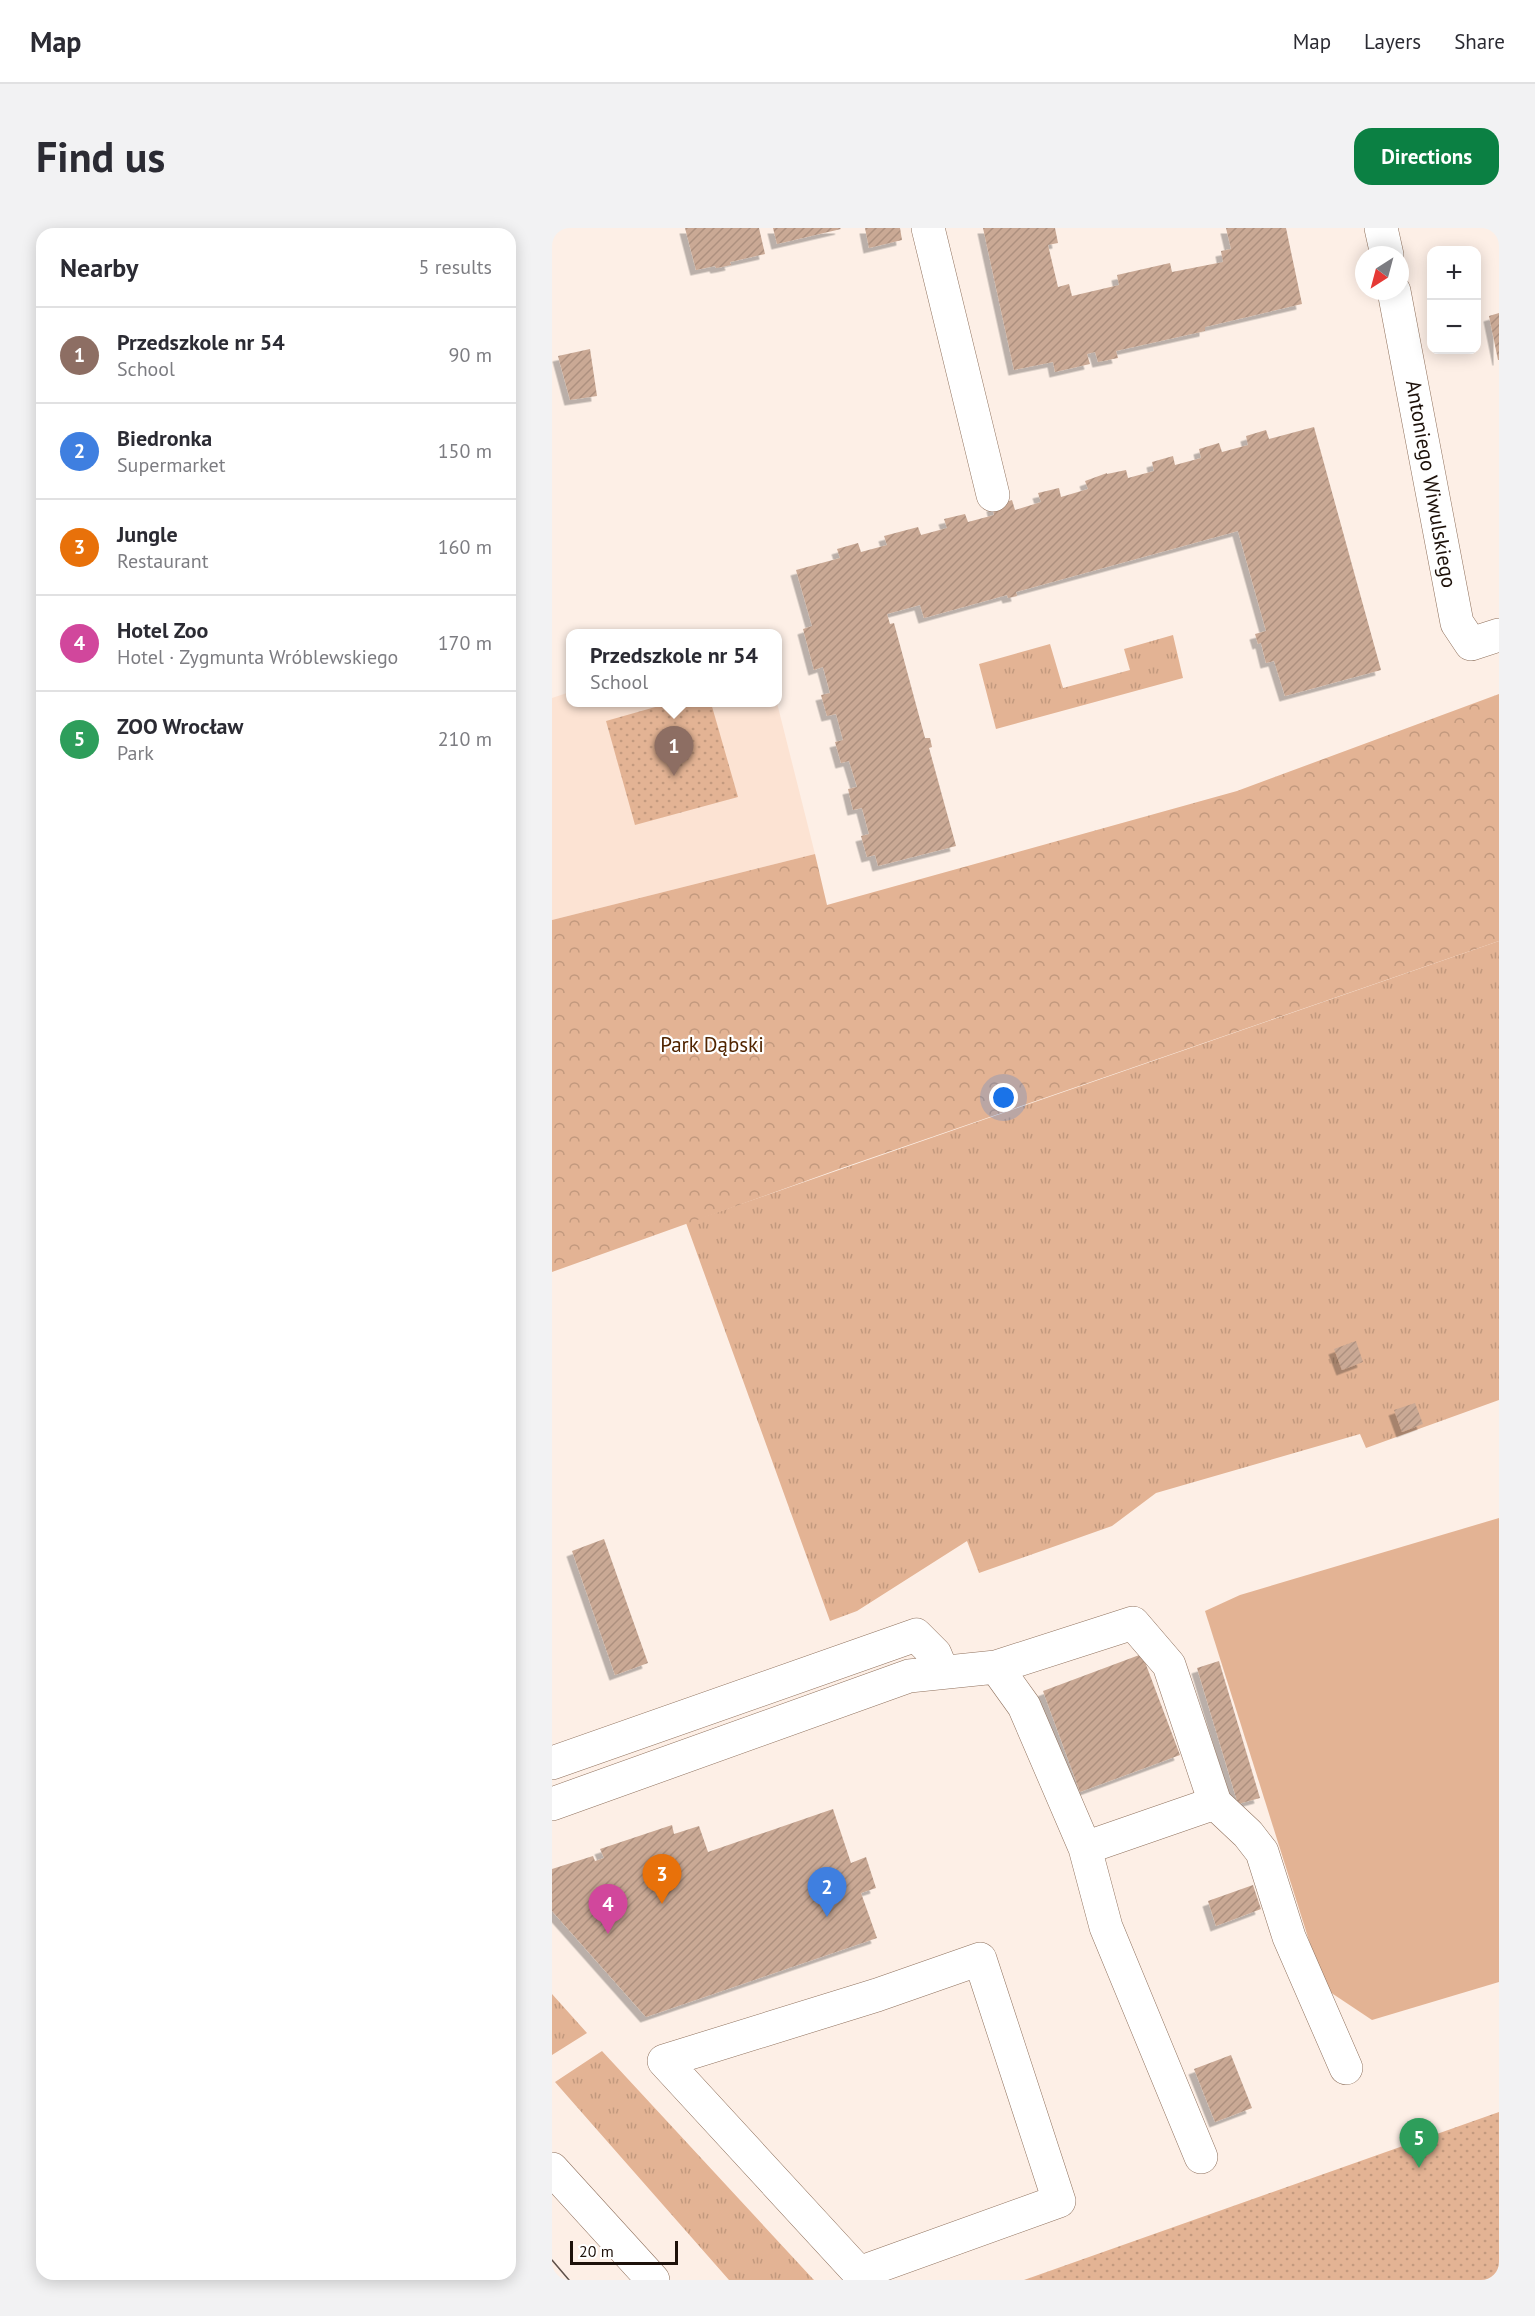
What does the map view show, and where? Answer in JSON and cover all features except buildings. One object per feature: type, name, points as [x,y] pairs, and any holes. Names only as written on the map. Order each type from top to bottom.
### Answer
[{"type":"street","points":[[928,228],[993,495]]},
{"type":"street","points":[[1381,228],[1385,246]]},
{"type":"street","name":"Antoniego Wiwulskiego","points":[[1396,300],[1457,623],[1471,644],[1499,635]]},
{"type":"street","points":[[552,1804],[909,1676],[996,1667],[1132,1623],[1169,1665],[1215,1803],[1248,1834],[1262,1852],[1289,1937],[1346,2068]]},
{"type":"street","points":[[552,1763],[916,1635],[934,1654],[942,1671]]},
{"type":"street","points":[[996,1667],[1024,1706],[1085,1848],[1106,1928],[1201,2157]]},
{"type":"street","points":[[1085,1848],[1215,1803]]},
{"type":"street","points":[[980,1959],[1059,2201],[858,2276],[664,2061],[884,1993],[980,1959]]},
{"type":"street","points":[[552,2169],[653,2280]]},
{"type":"shaded area","points":[[566,693],[566,707],[778,707],[815,854],[552,920],[552,698]]},
{"type":"green space","points":[[1173,635],[1183,678],[996,729],[979,664],[1050,644],[1063,688],[1130,670],[1124,649]]},
{"type":"green space","name":"Park Dąbski","points":[[1499,694],[1499,941],[839,1169],[552,1272],[552,920],[815,854],[827,905],[1237,791]]},
{"type":"green space","points":[[655,707],[712,707],[738,797],[635,825],[606,721]]},
{"type":"green space","points":[[1499,941],[1499,1400],[1366,1448],[1360,1434],[1156,1493],[1112,1526],[979,1573],[967,1541],[857,1611],[830,1621],[686,1223]]},
{"type":"green space","points":[[1499,1518],[1499,1982],[1372,2020],[1324,1988],[1205,1611],[1240,1595]]},
{"type":"green space","points":[[552,1994],[587,2033],[552,2055]]},
{"type":"green space","points":[[602,2051],[814,2280],[729,2280],[555,2082]]},
{"type":"green space","points":[[1499,2112],[1499,2280],[1024,2280]]},
{"type":"tram line","points":[[552,2260],[569,2280]]},
{"type":"place","name":"Przedszkole nr 54","points":[[674,776]]},
{"type":"place","name":"Jungle","points":[[662,1904]]},
{"type":"place","name":"Biedronka","points":[[827,1917]]},
{"type":"place","name":"Hotel Zoo","points":[[608,1934]]},
{"type":"place","name":"ZOO Wrocław","points":[[1419,2168]]}]
